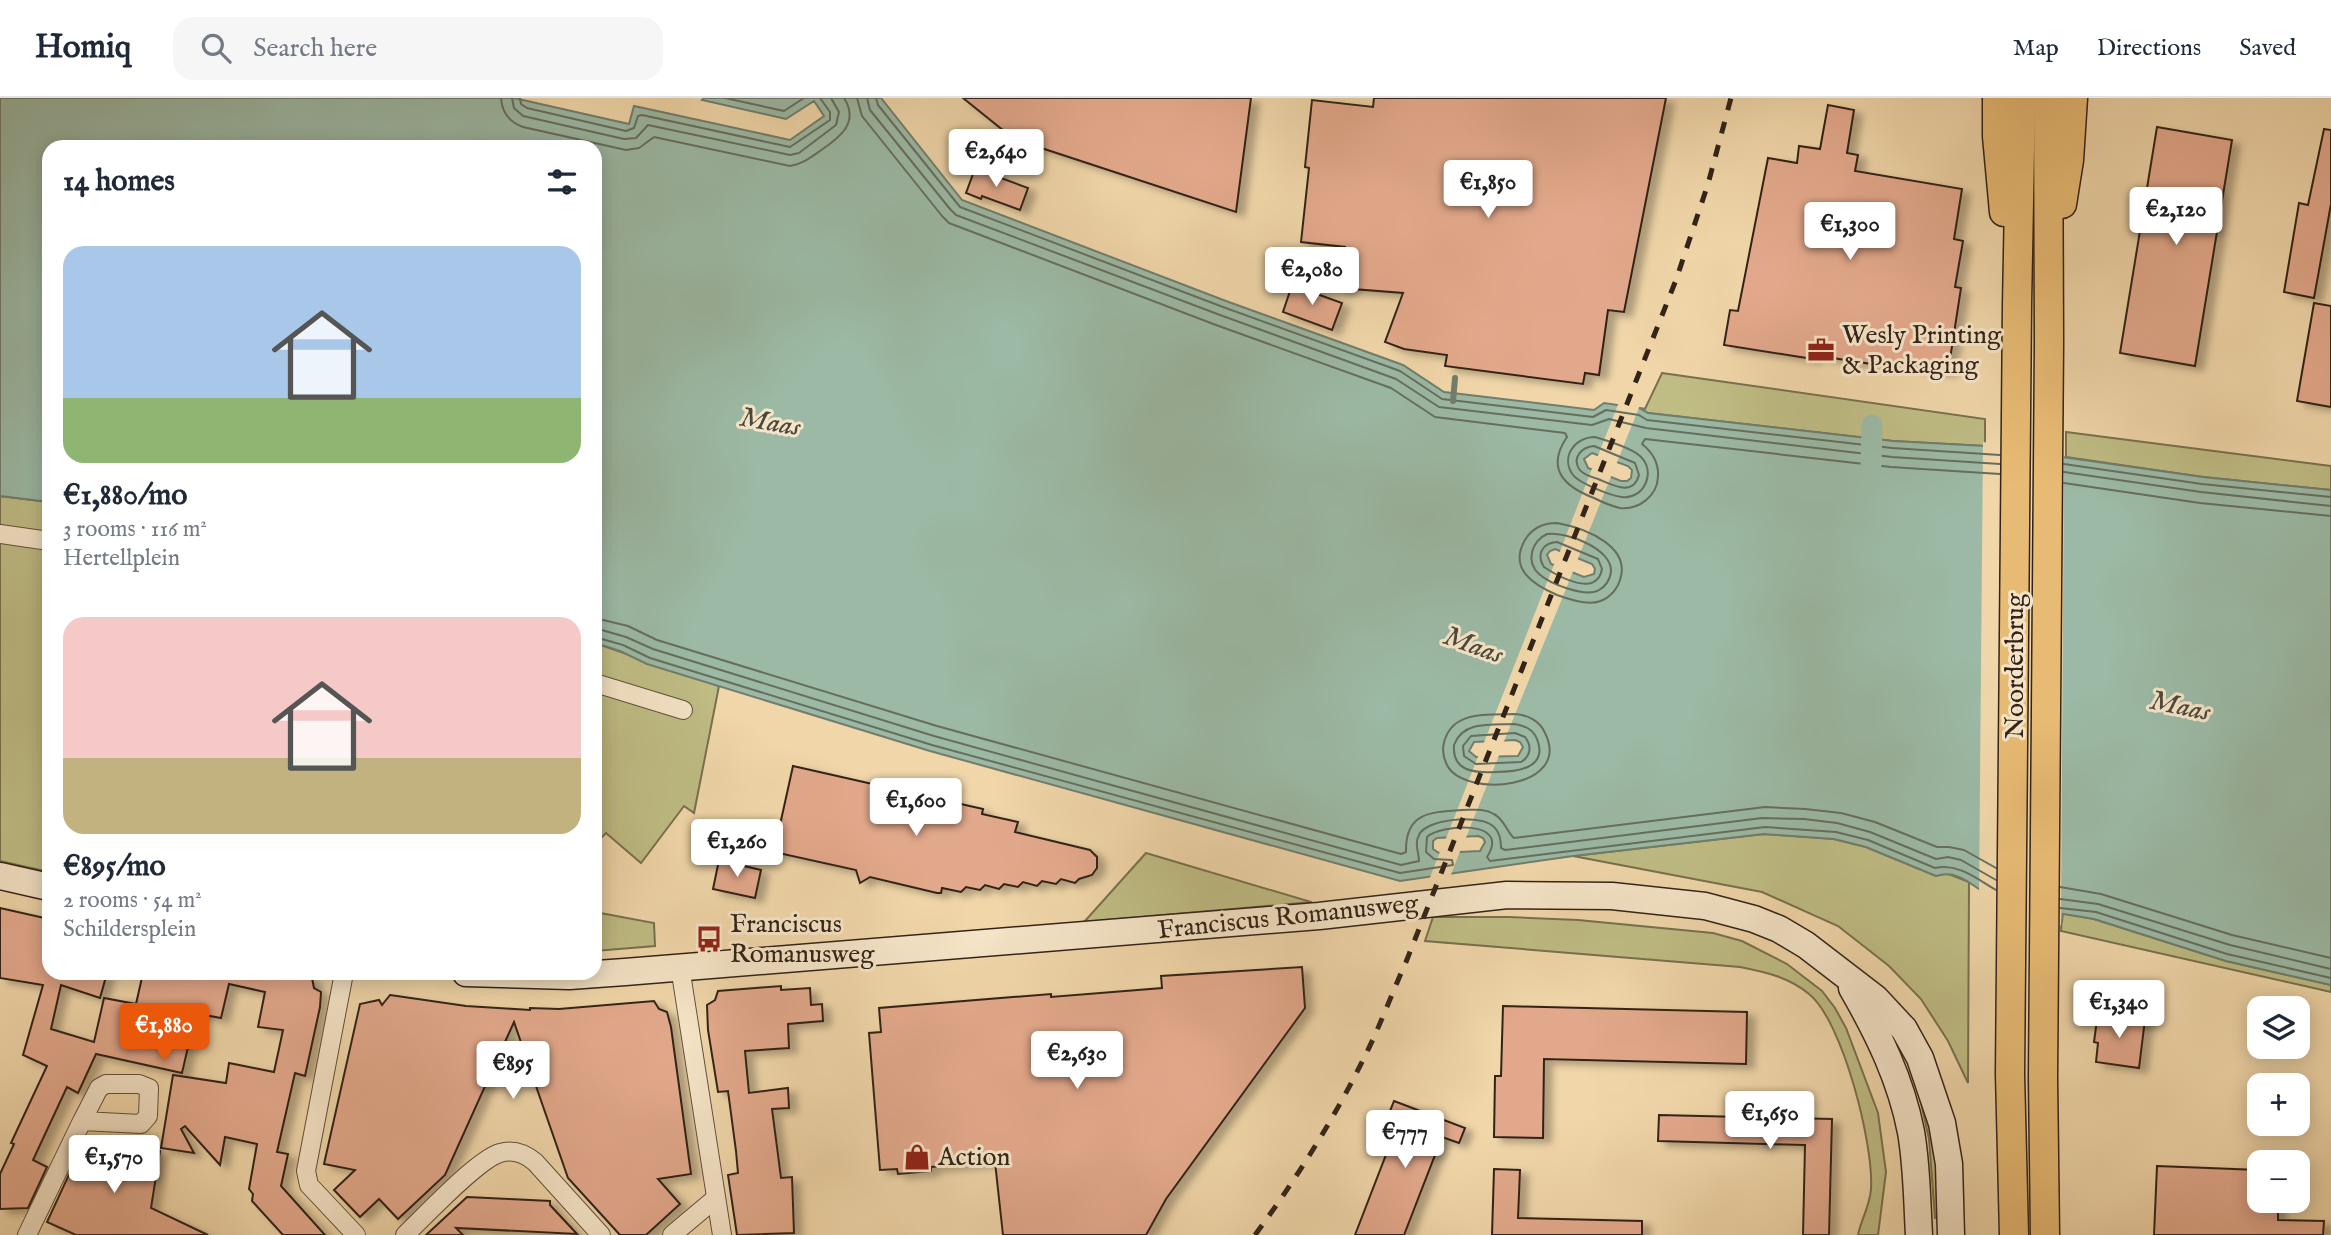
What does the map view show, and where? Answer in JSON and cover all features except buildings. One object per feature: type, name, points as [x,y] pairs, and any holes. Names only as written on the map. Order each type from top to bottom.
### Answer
[{"type":"main road","points":[[1997,98],[1997,136],[2005,231],[2017,305]]},
{"type":"main road","name":"Noorderbrug","points":[[2014,1235],[2011,1074],[2021,98]]},
{"type":"main road","name":"Noorderbrug","points":[[2045,1235],[2043,1077],[2048,98]]},
{"type":"main road","points":[[2049,258],[2065,187],[2073,98]]},
{"type":"street","points":[[0,534],[42,540]]},
{"type":"street","points":[[602,685],[683,710]]},
{"type":"street","points":[[0,876],[42,885]]},
{"type":"street","name":"Franciscus Romanusweg","points":[[602,973],[1319,916],[1524,894],[1639,898],[1724,910],[1779,929],[1843,971],[1904,1029],[1920,1058],[1942,1123],[1949,1164],[1951,1235]]},
{"type":"street","points":[[680,967],[722,1235]]},
{"type":"street","name":"Franciscus Romanusweg","points":[[1843,971],[1885,1048],[1905,1103],[1914,1154],[1919,1235]]},
{"type":"street","points":[[343,980],[306,1171],[309,1185],[356,1235]]},
{"type":"street","points":[[26,1235],[82,1121]]},
{"type":"street","points":[[405,1235],[484,1161],[510,1151],[519,1152],[535,1162],[601,1235]]},
{"type":"street","points":[[1949,1185],[1963,1235]]},
{"type":"street","points":[[672,1235],[716,1198]]},
{"type":"shaded area","points":[[1662,373],[1985,419],[1985,446],[1893,441],[1648,413],[1638,408],[1645,409]]},
{"type":"shaded area","points":[[2066,432],[2331,466],[2331,490],[2203,477],[2066,457]]},
{"type":"shaded area","points":[[0,496],[42,501],[42,870],[0,861]]},
{"type":"shaded area","points":[[602,645],[719,686],[694,813],[684,806],[641,863],[606,833],[602,837]]},
{"type":"shaded area","points":[[1764,834],[1834,839],[1866,847],[1936,876],[1946,873],[1969,882],[1968,1083],[1948,1041],[1921,999],[1889,966],[1838,926],[1762,892],[1573,856]]},
{"type":"shaded area","points":[[1146,853],[1311,902],[1312,902],[1084,922]]},
{"type":"shaded area","points":[[602,913],[654,923],[655,946],[602,950]]},
{"type":"shaded area","points":[[2062,913],[2094,919],[2226,961],[2331,985],[2331,992],[2061,931]]},
{"type":"shaded area","points":[[1433,917],[1578,920],[1713,933],[1742,941],[1787,964],[1822,991],[1835,1008],[1846,1028],[1878,1113],[1886,1172],[1878,1235],[1858,1235],[1870,1195],[1871,1169],[1854,1085],[1822,1008],[1801,988],[1776,976],[1740,967],[1425,941]]},
{"type":"shaded area","points":[[1907,1059],[1925,1091],[1944,1218],[1935,1218],[1929,1139],[1919,1094]]},
{"type":"water","name":"Maas","points":[[0,98],[514,98],[629,124],[634,106],[790,140],[824,116],[814,101],[786,119],[702,100],[881,98],[962,200],[1403,365],[1444,392],[1594,410],[1604,403],[1645,409],[1641,409],[1648,413],[1893,441],[1985,446],[2203,477],[2331,490],[2331,985],[2226,961],[2094,919],[2063,914],[2062,922],[2045,918],[2045,908],[2000,901],[1954,875],[1936,876],[1866,847],[1834,839],[1764,834],[1573,856],[1400,881],[930,751],[647,664],[602,645],[602,140],[42,140],[42,501],[0,496]],"holes":[[[1592,453],[1628,466],[1632,470],[1631,478],[1621,481],[1588,468],[1584,459]],[[1555,549],[1592,564],[1594,574],[1584,577],[1551,564],[1547,555]],[[1515,740],[1523,747],[1518,756],[1476,757],[1469,751],[1474,742]],[[1478,836],[1485,842],[1480,851],[1439,853],[1433,849],[1433,841],[1437,838]]]},
{"type":"pier","points":[[1619,402],[1640,405],[1616,465],[1597,458]]},
{"type":"pier","points":[[1983,442],[2064,453],[2061,925],[2043,921],[2037,909],[2028,911],[1999,905],[1979,892]]},
{"type":"pier","points":[[1593,466],[1612,474],[1577,561],[1559,554]]},
{"type":"pier","points":[[1555,562],[1574,569],[1503,744],[1483,745]]},
{"type":"pier","points":[[1500,753],[1465,840],[1445,841],[1479,754]]},
{"type":"pier","points":[[1441,849],[1461,849],[1450,877],[1429,880]]},
{"type":"waterway","points":[[1453,401],[1455,378]]},
{"type":"waterway","points":[[1871,465],[1872,425]]},
{"type":"railway","points":[[1255,1235],[1286,1192],[1341,1103],[1406,962],[1676,280],[1708,184],[1731,98]]},
{"type":"place","name":"Wesly Printing & Packaging","points":[[1821,350]]},
{"type":"place","name":"Franciscus Romanusweg","points":[[709,939]]},
{"type":"place","name":"Action","points":[[917,1157]]}]
